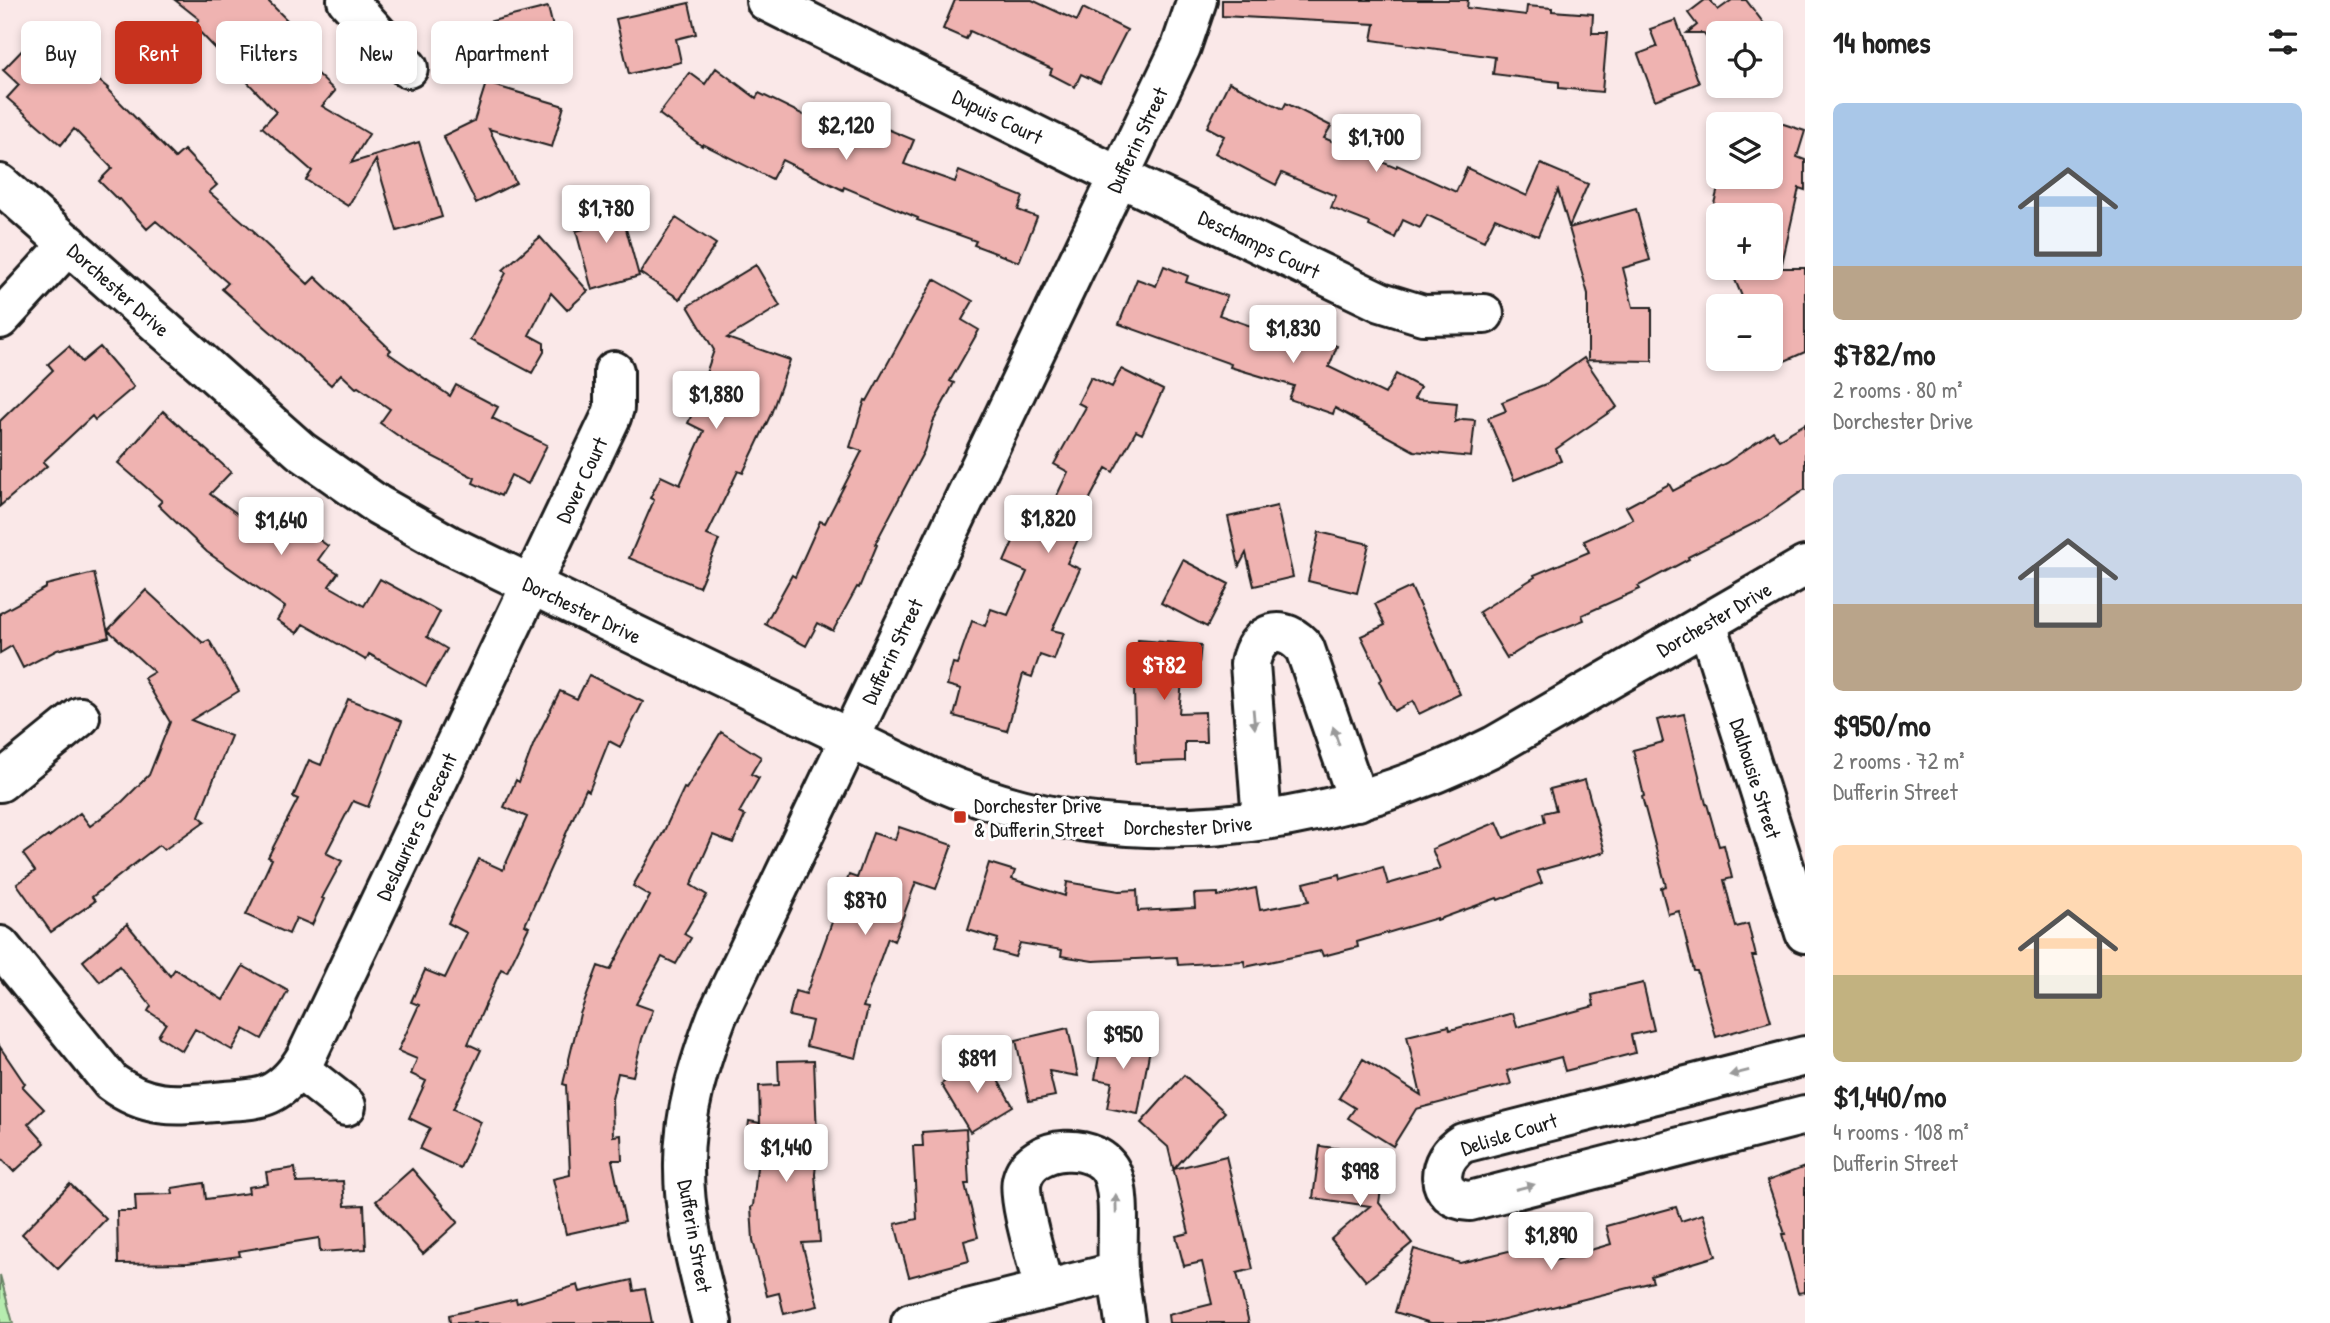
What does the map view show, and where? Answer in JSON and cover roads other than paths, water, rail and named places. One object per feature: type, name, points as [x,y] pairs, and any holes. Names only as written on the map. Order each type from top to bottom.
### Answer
[{"type":"street","points":[[347,0],[366,21]]},
{"type":"street","name":"Dufferin Street","points":[[712,1323],[693,1245],[685,1194],[684,1164],[690,1106],[716,1016],[1181,47],[1197,0]]},
{"type":"street","name":"Dupuis Court","points":[[766,1],[1118,176]]},
{"type":"street","name":"Deschamps Court","points":[[1118,176],[1398,308],[1423,315],[1484,314]]},
{"type":"street","name":"Dorchester Drive","points":[[0,184],[322,468],[378,505],[532,585],[954,788],[1037,813],[1135,828],[1203,827],[1262,820],[1358,801],[1426,778],[1494,746],[1805,566]]},
{"type":"street","points":[[0,319],[69,244]]},
{"type":"street","name":"Dover Court","points":[[532,585],[611,417],[614,408],[614,371]]},
{"type":"street","name":"Deslauriers Crescent","points":[[0,946],[111,1082],[135,1098],[172,1105],[258,1098],[281,1087],[299,1069],[532,585]]},
{"type":"street","name":"Dalhousie Street","points":[[1707,622],[1805,933]]},
{"type":"street","name":"Dorchester Drive","points":[[1262,820],[1250,664],[1257,645],[1271,634],[1295,636],[1306,649],[1358,801]]},
{"type":"street","points":[[0,782],[80,718]]},
{"type":"street","name":"Delisle Court","points":[[1805,1056],[1463,1143],[1447,1156],[1442,1174],[1448,1190],[1454,1196],[1470,1201],[1805,1115]]},
{"type":"street","points":[[299,1069],[346,1106]]},
{"type":"street","points":[[1044,1290],[1021,1187],[1025,1170],[1038,1157],[1056,1151],[1099,1158],[1112,1173],[1116,1193],[1118,1272],[1125,1323]]},
{"type":"street","points":[[911,1323],[1118,1272]]},
{"type":"place","name":"Dorchester Drive & Dufferin Street","points":[[960,817]]}]
